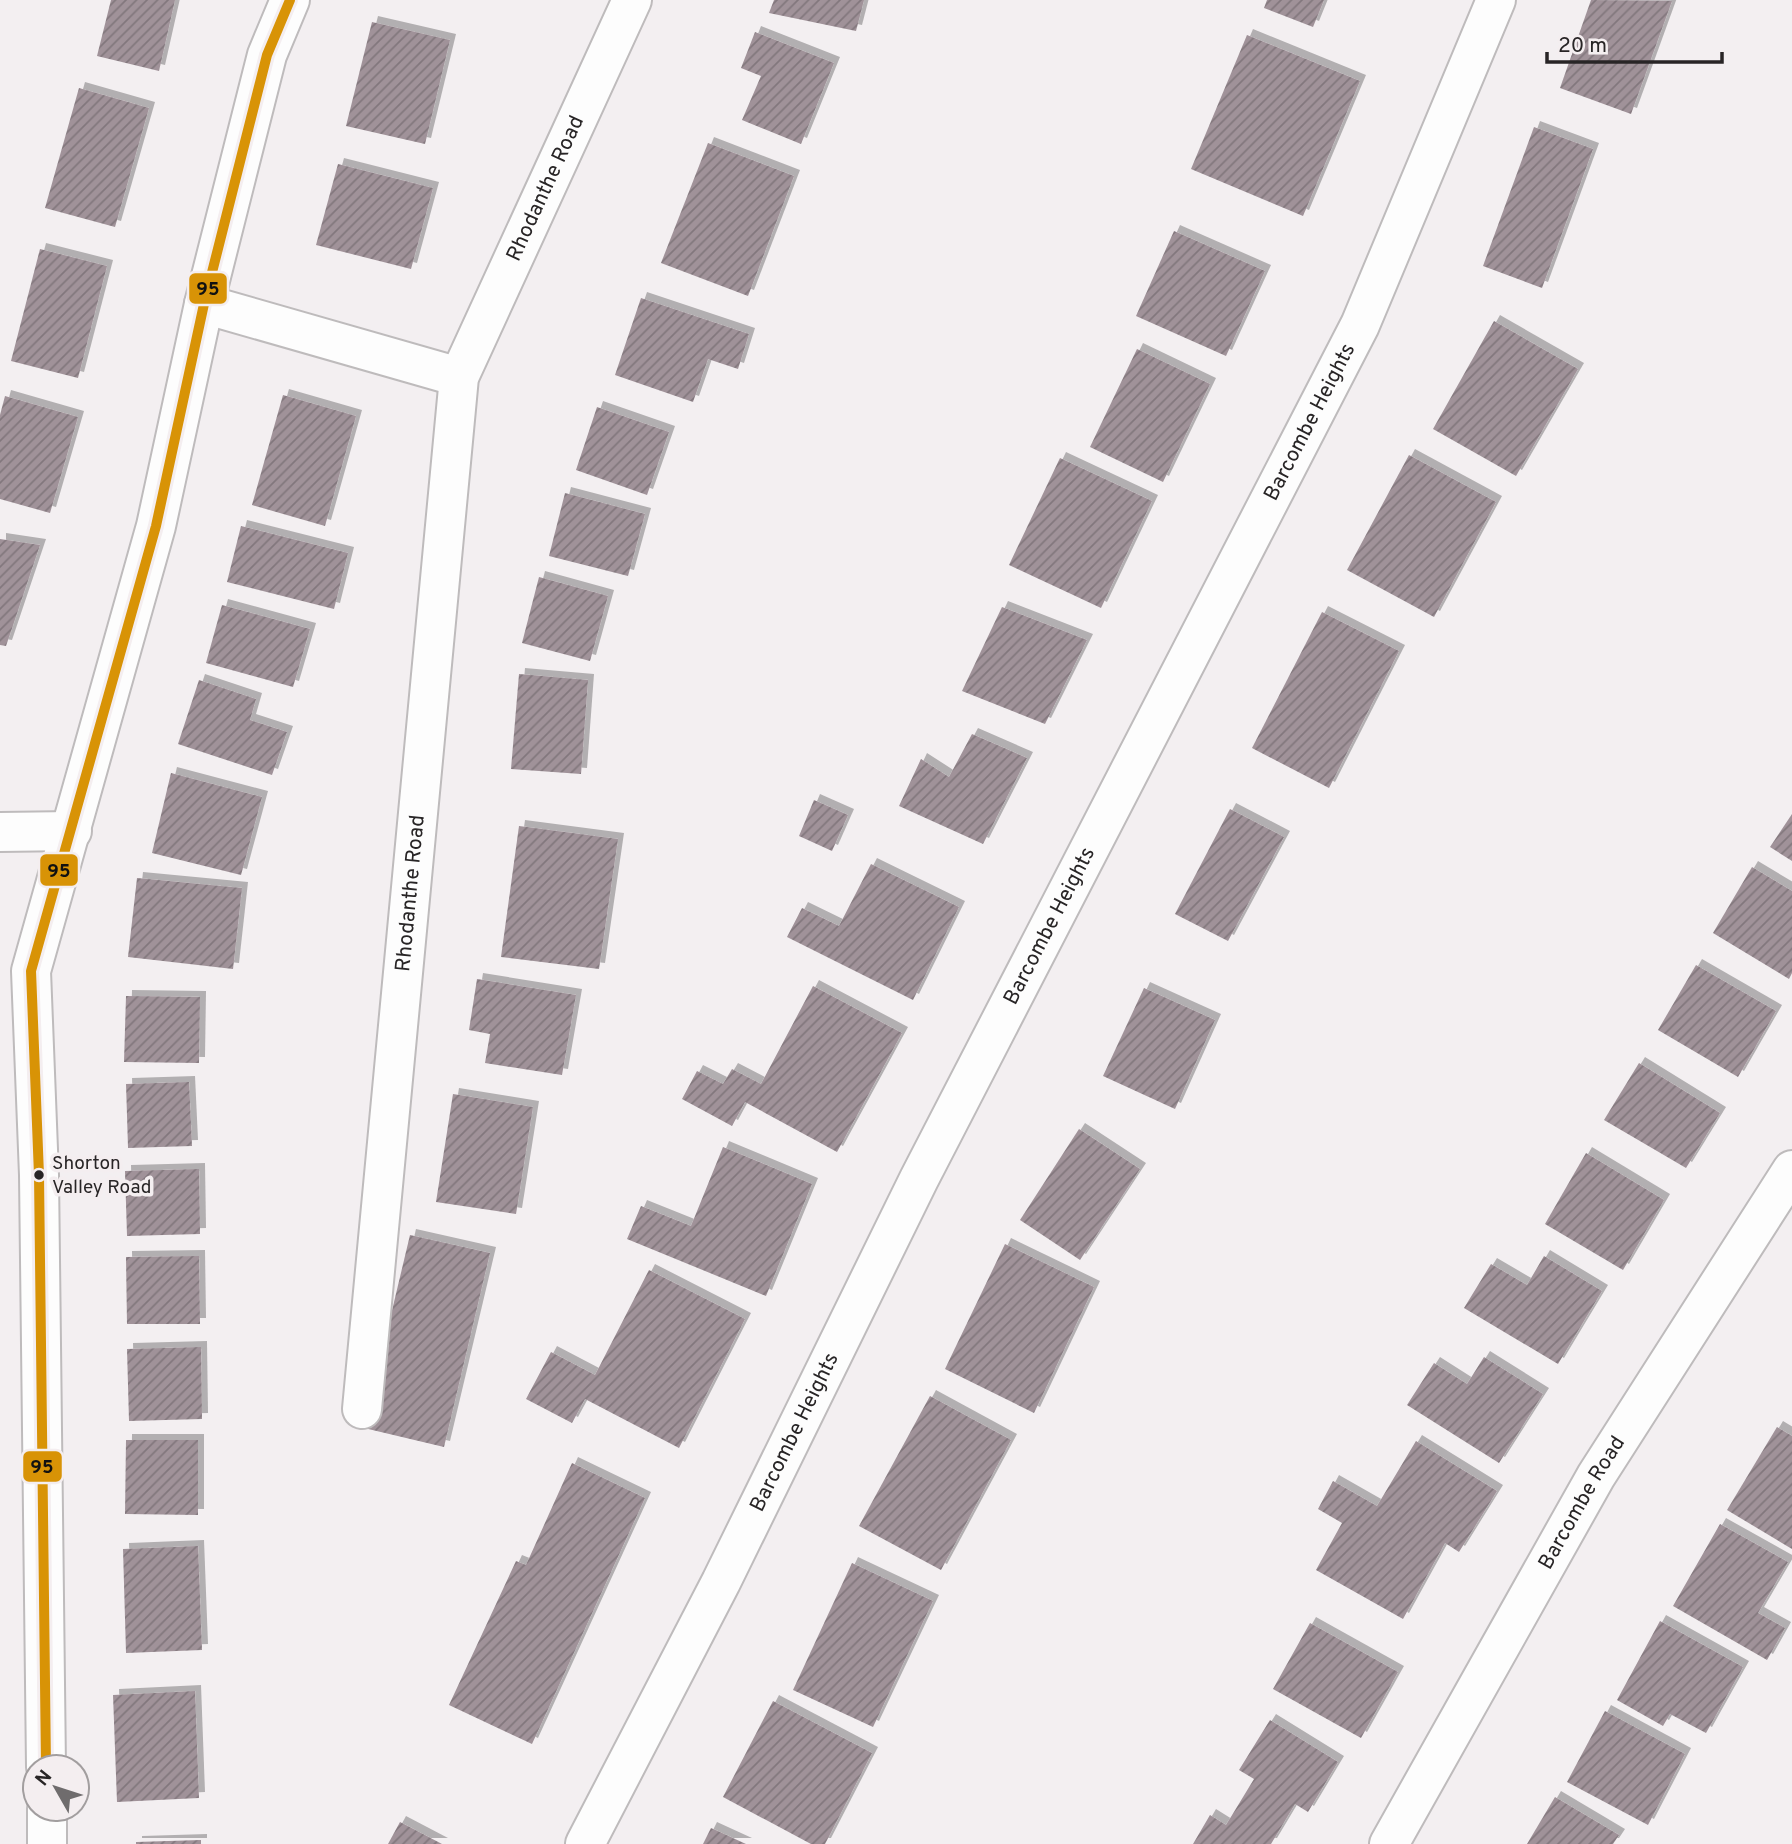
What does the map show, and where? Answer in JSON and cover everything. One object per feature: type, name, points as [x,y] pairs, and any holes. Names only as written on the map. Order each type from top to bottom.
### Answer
[{"type":"street","points":[[47,1753],[39,1175],[31,971],[156,526],[204,304],[267,55],[290,0]]},
{"type":"street","name":"Rhodanthe Road","points":[[362,1409],[459,377],[632,0]]},
{"type":"street","name":"Barcombe Heights","points":[[585,1844],[721,1582],[919,1179],[1360,325],[1496,0]]},
{"type":"street","points":[[204,304],[459,377]]},
{"type":"street","points":[[0,832],[72,831]]},
{"type":"street","name":"Barcombe Road","points":[[1389,1844],[1596,1476],[1792,1170]]},
{"type":"street","points":[[47,1823],[47,1844]]},
{"type":"building","points":[[111,0],[175,0],[159,71],[97,56]]},
{"type":"building","points":[[774,0],[864,0],[856,31],[769,13]]},
{"type":"building","points":[[1267,0],[1324,0],[1313,27],[1264,8]]},
{"type":"building","points":[[1591,0],[1672,1],[1631,114],[1560,88]]},
{"type":"building","points":[[372,22],[450,40],[425,144],[346,126]]},
{"type":"building","points":[[755,32],[834,63],[801,144],[742,120],[761,76],[741,68]]},
{"type":"building","points":[[1247,35],[1360,81],[1303,216],[1191,169]]},
{"type":"building","points":[[79,88],[149,108],[115,227],[45,208]]},
{"type":"building","points":[[1534,127],[1593,149],[1542,288],[1483,266]]},
{"type":"building","points":[[708,143],[794,176],[748,296],[661,263]]},
{"type":"building","points":[[338,164],[433,188],[411,269],[316,245]]},
{"type":"building","points":[[1174,231],[1265,271],[1226,356],[1136,316]]},
{"type":"building","points":[[40,249],[107,266],[78,378],[11,361]]},
{"type":"building","points":[[641,298],[749,334],[738,369],[708,359],[693,402],[615,375]]},
{"type":"building","points":[[1494,321],[1578,369],[1516,476],[1433,429]]},
{"type":"building","points":[[1137,349],[1210,384],[1163,482],[1090,447]]},
{"type":"building","points":[[283,395],[356,416],[325,526],[252,505]]},
{"type":"building","points":[[5,396],[78,417],[50,513],[0,499],[0,415]]},
{"type":"building","points":[[597,407],[669,432],[647,495],[576,470]]},
{"type":"building","points":[[1409,455],[1496,502],[1434,617],[1347,570]]},
{"type":"building","points":[[1060,458],[1152,501],[1101,608],[1009,565]]},
{"type":"building","points":[[565,493],[645,514],[628,576],[549,556]]},
{"type":"building","points":[[241,526],[348,553],[334,609],[227,582]]},
{"type":"building","points":[[0,539],[40,545],[6,646],[0,645]]},
{"type":"building","points":[[539,577],[608,596],[590,661],[522,643]]},
{"type":"building","points":[[222,605],[310,629],[293,687],[206,663]]},
{"type":"building","points":[[1002,607],[1087,640],[1045,724],[962,691]]},
{"type":"building","points":[[1322,612],[1399,651],[1329,788],[1252,748]]},
{"type":"building","points":[[519,674],[588,680],[581,774],[511,769]]},
{"type":"building","points":[[199,680],[256,699],[250,720],[287,732],[272,775],[178,744]]},
{"type":"building","points":[[972,734],[1027,758],[983,844],[899,806],[921,759],[949,777]]},
{"type":"building","points":[[171,773],[262,797],[241,875],[152,853]]},
{"type":"building","points":[[814,800],[848,815],[832,851],[799,836]]},
{"type":"building","points":[[1230,809],[1284,837],[1228,941],[1175,914]]},
{"type":"building","points":[[1792,814],[1792,861],[1770,847]]},
{"type":"building","points":[[519,826],[618,839],[599,969],[501,957]]},
{"type":"building","points":[[871,864],[959,907],[913,1000],[787,937],[802,908],[839,926]]},
{"type":"building","points":[[1752,867],[1792,891],[1792,973],[1789,979],[1713,933]]},
{"type":"building","points":[[137,878],[242,888],[233,969],[128,957]]},
{"type":"building","points":[[1696,965],[1776,1011],[1738,1077],[1658,1030]]},
{"type":"building","points":[[477,979],[576,995],[562,1075],[485,1063],[490,1034],[469,1030]]},
{"type":"building","points":[[813,986],[902,1033],[837,1152],[745,1102],[732,1126],[682,1099],[697,1071],[723,1084],[732,1069],[761,1084]]},
{"type":"building","points":[[1144,988],[1215,1020],[1175,1109],[1103,1076]]},
{"type":"building","points":[[126,996],[200,997],[199,1063],[124,1062]]},
{"type":"building","points":[[1639,1063],[1720,1113],[1686,1168],[1604,1120]]},
{"type":"building","points":[[189,1082],[192,1146],[128,1148],[126,1084]]},
{"type":"building","points":[[453,1094],[533,1107],[516,1214],[436,1202]]},
{"type":"building","points":[[1079,1129],[1140,1169],[1080,1260],[1020,1220]]},
{"type":"building","points":[[723,1147],[812,1184],[766,1296],[627,1239],[641,1206],[691,1226]]},
{"type":"building","points":[[1586,1153],[1664,1200],[1623,1270],[1545,1224]]},
{"type":"building","points":[[199,1169],[200,1234],[127,1236],[125,1171]]},
{"type":"building","points":[[410,1235],[490,1253],[444,1447],[364,1428]]},
{"type":"building","points":[[1005,1244],[1094,1287],[1034,1413],[945,1369]]},
{"type":"building","points":[[199,1256],[200,1324],[127,1324],[126,1257]]},
{"type":"building","points":[[1544,1256],[1602,1291],[1558,1364],[1464,1308],[1491,1264],[1527,1285]]},
{"type":"building","points":[[649,1270],[745,1319],[679,1448],[585,1399],[572,1423],[526,1399],[551,1352],[595,1375]]},
{"type":"building","points":[[201,1347],[202,1419],[129,1421],[127,1349]]},
{"type":"building","points":[[1484,1357],[1543,1394],[1499,1463],[1407,1405],[1434,1363],[1467,1384]]},
{"type":"building","points":[[930,1396],[1011,1440],[941,1570],[859,1526]]},
{"type":"building","points":[[1777,1427],[1792,1436],[1792,1549],[1727,1510]]},
{"type":"building","points":[[126,1440],[198,1440],[198,1515],[125,1514]]},
{"type":"building","points":[[1416,1441],[1497,1491],[1459,1552],[1445,1543],[1403,1619],[1316,1570],[1342,1523],[1318,1509],[1333,1481],[1377,1506]]},
{"type":"building","points":[[572,1463],[645,1498],[532,1744],[449,1705],[516,1561],[526,1565]]},
{"type":"building","points":[[1720,1524],[1788,1562],[1758,1613],[1785,1628],[1767,1660],[1673,1606]]},
{"type":"building","points":[[198,1546],[202,1650],[126,1653],[123,1549]]},
{"type":"building","points":[[852,1563],[933,1601],[873,1727],[793,1690]]},
{"type":"building","points":[[1660,1621],[1743,1667],[1706,1733],[1670,1714],[1663,1726],[1617,1700]]},
{"type":"building","points":[[1310,1623],[1398,1672],[1361,1738],[1273,1689]]},
{"type":"building","points":[[195,1691],[199,1798],[117,1802],[113,1695]]},
{"type":"building","points":[[773,1701],[872,1753],[825,1844],[811,1844],[723,1797]]},
{"type":"building","points":[[1605,1711],[1685,1754],[1648,1825],[1567,1782]]},
{"type":"building","points":[[1270,1720],[1338,1762],[1308,1812],[1295,1804],[1271,1844],[1193,1844],[1210,1815],[1226,1825],[1254,1779],[1239,1770]]},
{"type":"building","points":[[1555,1797],[1619,1835],[1613,1844],[1527,1844]]},
{"type":"building","points":[[400,1822],[442,1844],[388,1844]]},
{"type":"building","points":[[711,1828],[746,1844],[703,1844]]},
{"type":"building","points":[[201,1840],[201,1844],[136,1844],[136,1842]]},
{"type":"transit line","name":"95","points":[[46,1753],[39,1175],[31,971],[156,526],[204,304],[267,55],[290,0]]},
{"type":"place","name":"Shorton Valley Road","points":[[39,1175]]}]
